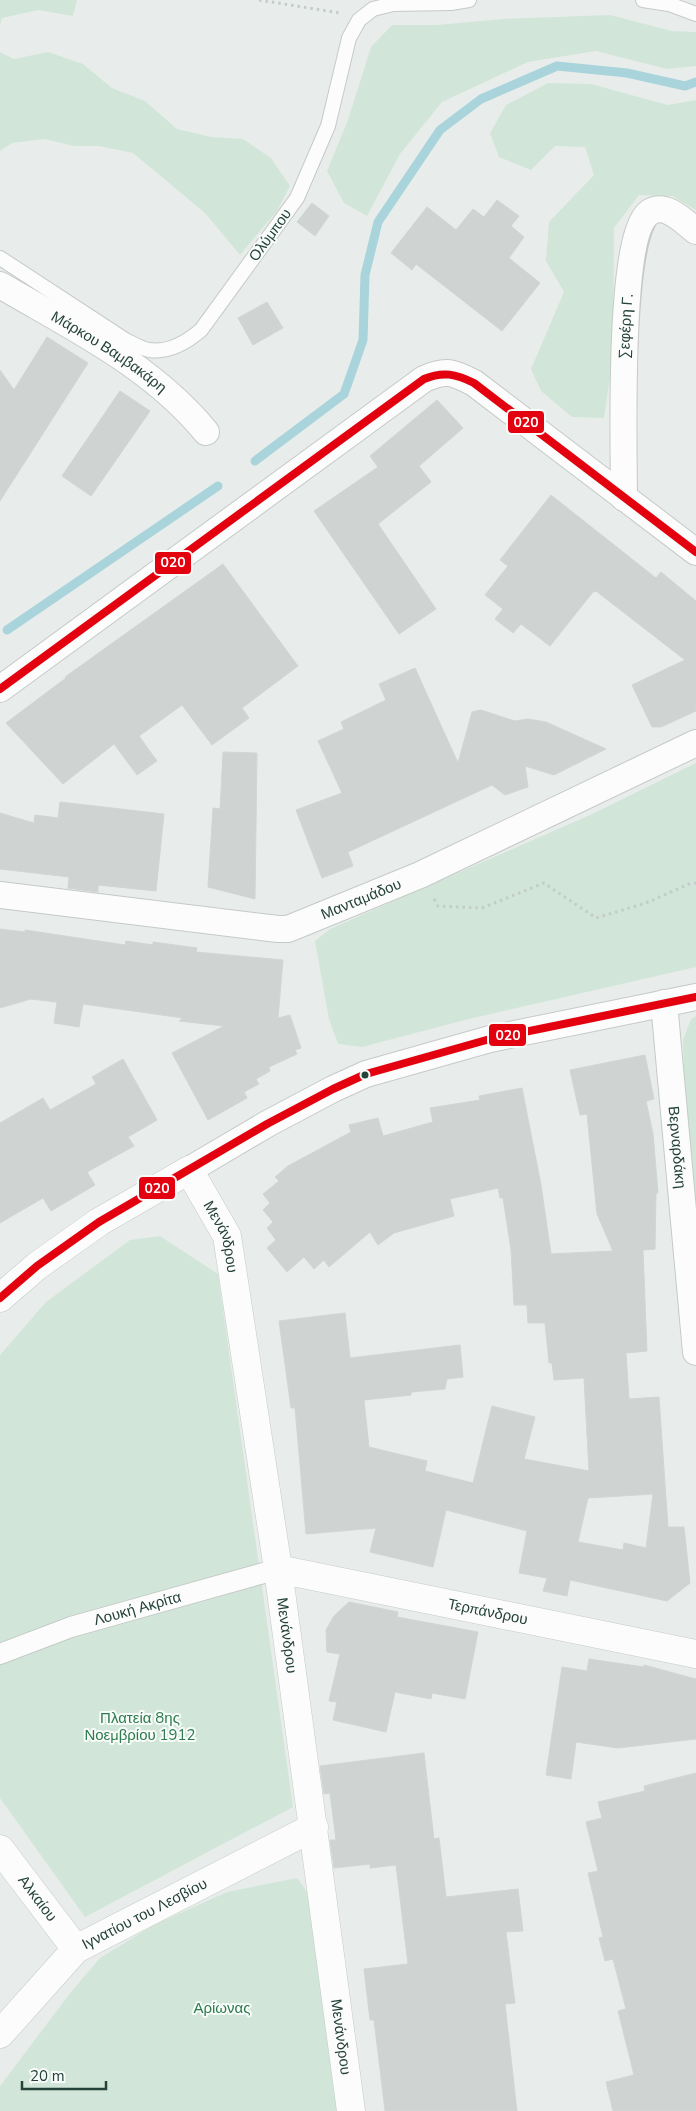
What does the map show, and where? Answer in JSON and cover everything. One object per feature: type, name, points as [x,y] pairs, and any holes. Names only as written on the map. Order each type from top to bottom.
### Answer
[{"type":"street","name":"Σεφέρη Γ.","points":[[624,498],[623,354],[629,286],[638,228],[644,217],[652,211],[665,210],[677,216],[696,231]]},
{"type":"street","name":"Μάρκου Βαμβακάρη","points":[[0,285],[132,364],[161,385],[206,432]]},
{"type":"street","points":[[2,681],[424,378],[441,372],[456,374],[474,383],[696,552]]},
{"type":"street","name":"Μανταμάδου","points":[[0,895],[283,930],[420,875],[696,743]]},
{"type":"street","points":[[0,1298],[37,1266],[99,1222],[267,1124],[366,1074],[490,1039],[696,997]]},
{"type":"street","name":"Βερναρδάκη","points":[[664,1004],[693,1268],[696,1352]]},
{"type":"street","name":"Μενάνδρου","points":[[189,1170],[227,1236],[278,1569],[351,2111]]},
{"type":"street","name":"Τερπάνδρου","points":[[278,1569],[696,1654]]},
{"type":"street","name":"Λουκή Ακρίτα","points":[[0,1654],[71,1627],[278,1569]]},
{"type":"street","name":"Ιγνατίου του Λεσβίου","points":[[0,2034],[76,1949],[314,1827]]},
{"type":"street","name":"Αλκαίου","points":[[0,1849],[76,1949]]},
{"type":"lane","points":[[359,20],[374,9],[393,4],[451,3],[469,0]]},
{"type":"lane","points":[[643,0],[669,4],[696,14]]},
{"type":"lane","name":"Ολύμπου","points":[[0,258],[127,341],[150,350],[169,349],[190,340],[201,330],[297,198],[328,126],[348,38],[359,20]]},
{"type":"path","points":[[259,0],[344,13],[359,20]]},
{"type":"path","points":[[420,875],[438,906],[482,908],[544,883],[596,918],[646,904],[689,884],[696,883]]},
{"type":"green space","points":[[0,0],[77,0],[73,16],[38,10],[2,18],[0,26]]},
{"type":"green space","points":[[610,15],[672,31],[696,32],[696,66],[667,69],[596,51],[528,62],[442,102],[400,154],[367,216],[344,203],[327,171],[348,120],[371,47],[392,25],[437,25],[503,19]]},
{"type":"green space","points":[[0,52],[14,59],[48,52],[83,64],[112,88],[145,101],[177,129],[211,137],[243,139],[271,158],[290,186],[277,211],[240,255],[205,213],[133,153],[99,146],[74,146],[45,139],[12,143],[0,151]]},
{"type":"green space","points":[[548,83],[591,84],[668,105],[696,100],[696,210],[672,196],[639,195],[614,228],[613,357],[604,418],[572,417],[541,391],[531,369],[564,292],[546,261],[549,222],[594,175],[585,147],[555,146],[531,170],[499,157],[490,133],[506,105]]},
{"type":"green space","points":[[696,763],[696,967],[469,1019],[362,1047],[338,1044],[329,1019],[315,941],[330,929],[590,815]]},
{"type":"green space","points":[[696,1016],[696,1210],[688,1190],[683,1040],[691,1019]]},
{"type":"green space","name":"Πλατεία 8ης Νοεμβρίου 1912","points":[[160,1236],[218,1274],[293,1807],[85,1917],[0,1798],[0,1355],[46,1302],[130,1240]]},
{"type":"green space","name":"Αρίωνας","points":[[297,1878],[313,1900],[342,2111],[0,2111],[0,2086],[71,1992],[100,1958],[154,1925],[227,1892]]},
{"type":"building","points":[[497,200],[519,216],[511,226],[524,237],[509,258],[540,283],[502,331],[416,264],[412,270],[391,253],[427,207],[456,230],[473,209],[484,217]]},
{"type":"building","points":[[312,203],[329,216],[315,236],[297,222]]},
{"type":"building","points":[[267,302],[283,328],[253,345],[238,318]]},
{"type":"building","points":[[47,337],[88,363],[0,501],[0,370],[14,390]]},
{"type":"building","points":[[120,391],[150,411],[91,496],[62,476]]},
{"type":"building","points":[[437,400],[463,428],[419,466],[431,482],[378,524],[436,609],[399,634],[314,511],[378,467],[370,456]]},
{"type":"building","points":[[551,495],[656,578],[661,572],[696,601],[696,711],[661,727],[652,727],[632,685],[685,660],[596,591],[593,592],[550,646],[521,624],[513,633],[495,619],[503,609],[485,595],[508,566],[500,560]]},
{"type":"building","points":[[223,564],[298,666],[242,708],[249,718],[212,745],[182,705],[139,736],[157,761],[137,775],[114,744],[63,784],[6,723],[65,677]]},
{"type":"building","points":[[415,668],[458,763],[472,712],[481,710],[515,721],[528,719],[546,722],[606,749],[554,775],[525,766],[528,787],[505,795],[492,785],[348,852],[353,866],[322,878],[296,810],[342,793],[318,741],[344,729],[341,722],[386,700],[379,684]]},
{"type":"building","points":[[223,752],[257,753],[255,899],[208,887],[213,808],[220,809]]},
{"type":"building","points":[[60,802],[164,814],[156,891],[98,885],[98,892],[68,888],[69,877],[0,869],[0,813],[34,823],[35,815],[58,818]]},
{"type":"building","points":[[0,929],[25,932],[25,930],[125,945],[126,941],[153,945],[153,942],[197,948],[196,952],[283,960],[278,1018],[290,1015],[301,1048],[295,1050],[297,1054],[269,1067],[270,1071],[256,1079],[259,1084],[244,1092],[247,1098],[208,1120],[172,1053],[224,1026],[179,1021],[183,1018],[83,1004],[79,1027],[54,1023],[57,1002],[31,999],[0,1008]]},
{"type":"building","points":[[645,1055],[654,1099],[646,1101],[653,1134],[658,1193],[656,1193],[655,1249],[643,1250],[647,1351],[626,1353],[629,1399],[659,1397],[668,1527],[684,1527],[690,1583],[667,1601],[570,1580],[567,1596],[543,1591],[547,1578],[519,1573],[527,1531],[446,1510],[433,1567],[370,1552],[376,1528],[306,1534],[295,1408],[291,1408],[279,1321],[345,1313],[350,1358],[460,1345],[463,1377],[447,1379],[445,1389],[411,1392],[411,1395],[364,1400],[369,1447],[427,1461],[425,1471],[473,1483],[492,1406],[535,1417],[524,1459],[589,1471],[584,1378],[554,1380],[552,1363],[549,1363],[545,1323],[528,1323],[527,1305],[514,1305],[511,1250],[503,1198],[500,1198],[498,1188],[450,1199],[454,1216],[394,1233],[378,1245],[370,1232],[329,1267],[324,1260],[314,1269],[304,1257],[287,1272],[267,1248],[276,1240],[267,1228],[273,1222],[263,1210],[270,1203],[263,1194],[279,1181],[275,1177],[288,1166],[351,1132],[349,1125],[378,1118],[383,1136],[433,1122],[430,1108],[480,1100],[479,1096],[522,1088],[541,1185],[551,1254],[613,1251],[597,1214],[587,1114],[580,1115],[570,1070]],"holes":[[[653,1494],[646,1548],[624,1543],[623,1550],[578,1542],[588,1498]]]},
{"type":"building","points":[[123,1059],[157,1120],[128,1137],[134,1146],[87,1172],[95,1185],[51,1211],[43,1198],[0,1223],[0,1123],[43,1098],[50,1110],[96,1084],[92,1077]]},
{"type":"building","points":[[349,1602],[398,1612],[397,1617],[478,1632],[465,1699],[432,1693],[431,1699],[395,1692],[386,1732],[333,1720],[337,1702],[329,1701],[340,1654],[327,1652],[326,1630],[334,1616]]},
{"type":"building","points":[[589,1659],[644,1667],[644,1665],[696,1679],[696,1739],[618,1748],[576,1742],[571,1779],[546,1775],[562,1667],[587,1671]]},
{"type":"building","points":[[424,1753],[434,1839],[439,1838],[446,1897],[518,1889],[523,1931],[506,1932],[515,2003],[505,2004],[517,2111],[385,2111],[374,2020],[370,2020],[364,1969],[408,1964],[396,1865],[370,1868],[370,1864],[334,1868],[330,1840],[336,1840],[330,1793],[324,1794],[320,1766]]},
{"type":"building","points":[[696,1773],[696,2111],[613,2111],[606,2082],[634,2075],[618,2011],[626,2009],[613,1959],[605,1961],[599,1938],[603,1937],[588,1873],[598,1871],[586,1822],[602,1818],[598,1802],[645,1791],[644,1786]]},
{"type":"waterway","points":[[255,461],[344,394],[363,340],[365,275],[378,222],[440,130],[481,99],[557,66],[627,73],[685,86],[696,82]]},
{"type":"waterway","points":[[7,630],[218,486]]},
{"type":"transit line","name":"020","points":[[0,689],[424,379],[437,375],[461,377],[474,383],[696,552]]},
{"type":"transit line","name":"020","points":[[0,1298],[37,1266],[99,1222],[267,1124],[366,1074],[490,1039],[696,997]]}]
